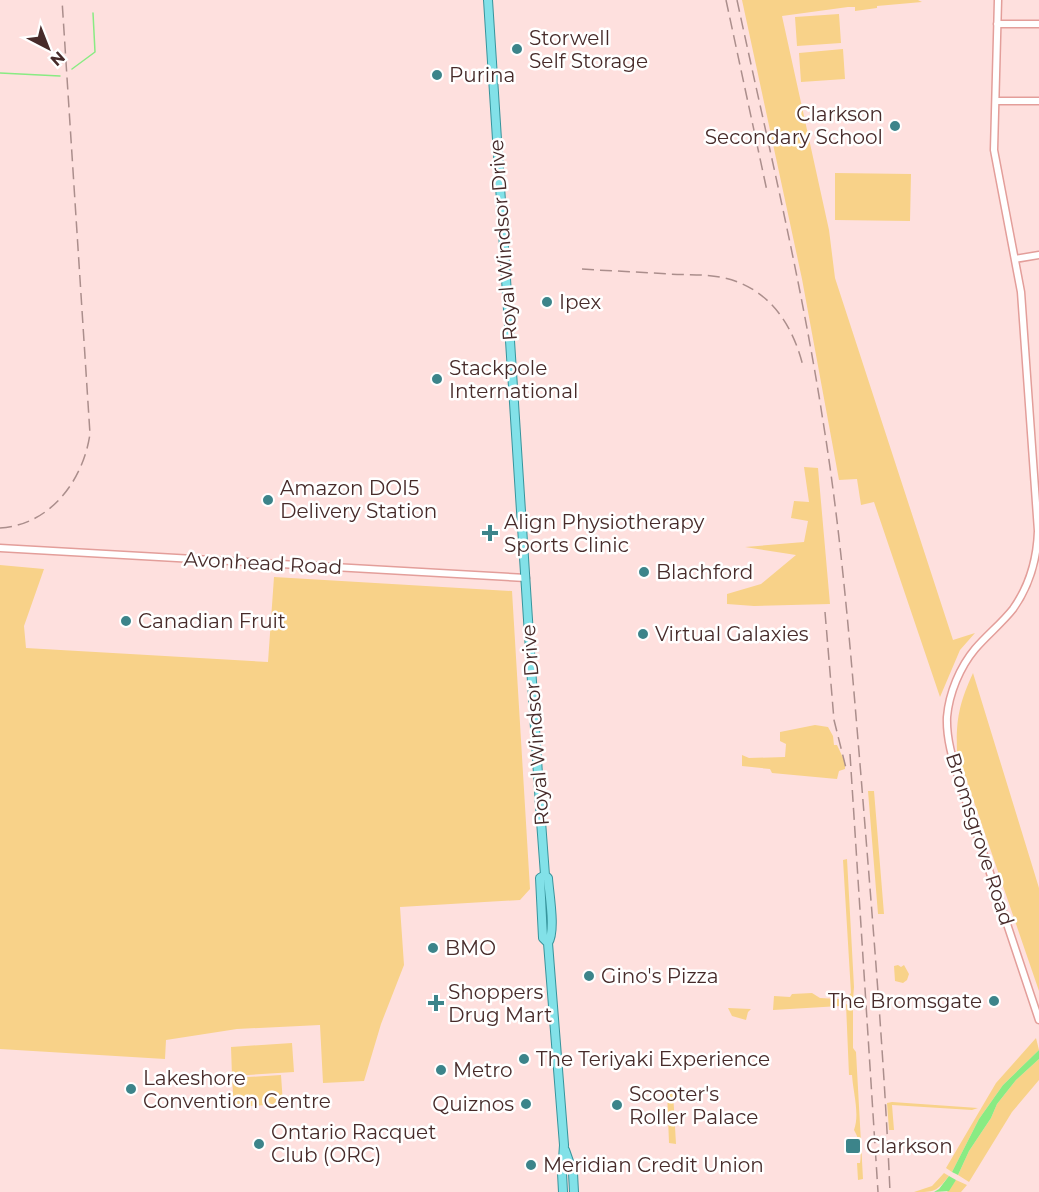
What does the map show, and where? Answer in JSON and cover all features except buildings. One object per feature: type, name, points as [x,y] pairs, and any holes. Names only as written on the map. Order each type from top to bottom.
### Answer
[{"type":"main road","name":"Royal Windsor Drive","points":[[488,0],[545,875],[548,878],[552,937],[548,943],[564,1145],[563,1192]]},
{"type":"main road","name":"Royal Windsor Drive","points":[[564,1145],[573,1173],[574,1192]]},
{"type":"street","name":"Bromsgrove Road","points":[[998,0],[994,150],[1023,312],[1038,531],[1037,565],[1012,609],[967,660],[956,683],[947,716],[951,750],[962,789],[1039,1020]]},
{"type":"street","points":[[998,24],[1039,24]]},
{"type":"street","points":[[996,101],[1039,100]]},
{"type":"street","points":[[1015,259],[1039,255]]},
{"type":"street","name":"Avonhead Road","points":[[0,548],[526,578]]},
{"type":"shaded area","points":[[742,0],[918,0],[922,2],[877,6],[877,8],[855,11],[855,7],[848,7],[782,16],[829,230],[835,278],[953,640],[975,633],[960,650],[940,697],[874,502],[861,505],[857,479],[839,480],[802,279]]},
{"type":"shaded area","points":[[839,14],[841,43],[797,46],[795,17]]},
{"type":"shaded area","points":[[843,49],[845,79],[801,82],[799,53]]},
{"type":"shaded area","points":[[835,173],[911,174],[910,221],[835,220]]},
{"type":"shaded area","points":[[804,467],[818,468],[830,604],[754,606],[727,604],[727,594],[761,584],[796,555],[745,547],[804,542],[808,521],[791,518],[794,501],[809,502]]},
{"type":"shaded area","points":[[0,565],[44,569],[24,626],[26,648],[268,662],[274,577],[512,591],[530,889],[520,900],[400,907],[404,965],[381,1024],[364,1081],[323,1083],[320,1025],[237,1029],[166,1040],[165,1059],[0,1049]]},
{"type":"shaded area","points":[[973,673],[1039,888],[1039,991],[957,752],[959,712]]},
{"type":"shaded area","points":[[815,725],[828,727],[833,736],[834,745],[837,745],[845,762],[845,769],[839,771],[837,779],[772,773],[770,769],[742,766],[742,755],[749,758],[785,757],[786,744],[780,741],[780,732]]},
{"type":"shaded area","points":[[868,791],[874,791],[884,914],[878,914]]},
{"type":"shaded area","points":[[847,859],[854,987],[853,1000],[847,1002],[846,999],[851,993],[843,860]]},
{"type":"shaded area","points":[[904,965],[909,974],[903,983],[895,981],[894,966],[901,967]]},
{"type":"shaded area","points":[[812,993],[820,998],[839,999],[840,1006],[773,1010],[774,996],[790,997],[792,994]]},
{"type":"shaded area","points":[[846,1004],[853,1009],[853,1048],[856,1052],[863,1179],[858,1180],[857,1163],[860,1163],[861,1151],[854,1130],[856,1110],[852,1075],[849,1075]]},
{"type":"shaded area","points":[[728,1008],[751,1009],[746,1020],[732,1016]]},
{"type":"shaded area","points":[[1036,1038],[1039,1050],[1003,1085],[979,1119],[952,1172],[946,1168],[996,1083]]},
{"type":"shaded area","points":[[292,1043],[294,1072],[232,1076],[231,1047]]},
{"type":"shaded area","points":[[1039,1050],[1039,1059],[1016,1080],[997,1104],[991,1118],[969,1151],[958,1175],[952,1172],[979,1119],[1003,1085]]},
{"type":"shaded area","points":[[1039,1059],[1039,1080],[1012,1112],[969,1182],[958,1175],[969,1151],[991,1118],[997,1104],[1016,1080]]},
{"type":"shaded area","points":[[281,1075],[283,1104],[234,1107],[232,1078]]},
{"type":"shaded area","points":[[667,1091],[673,1092],[676,1144],[669,1143]]},
{"type":"shaded area","points":[[887,1103],[978,1108],[972,1110],[892,1105],[894,1130],[889,1130]]},
{"type":"shaded area","points":[[944,1173],[949,1176],[938,1188],[931,1191],[914,1192],[932,1186]]},
{"type":"shaded area","points":[[949,1176],[956,1180],[949,1191],[934,1192],[939,1189]]},
{"type":"shaded area","points":[[956,1180],[967,1185],[961,1192],[947,1192]]},
{"type":"waterway","points":[[72,69],[95,52],[93,13]]},
{"type":"waterway","points":[[0,73],[60,76]]},
{"type":"railway","points":[[0,528],[34,519],[61,498],[72,484],[80,468],[90,434],[62,0]]},
{"type":"railway","points":[[726,0],[767,191]]},
{"type":"railway","points":[[737,0],[804,315],[836,509],[850,642],[869,880],[890,1192]]},
{"type":"railway","points":[[582,269],[707,275],[737,282],[751,289],[775,308],[792,335],[803,366]]},
{"type":"railway","points":[[825,612],[834,720],[846,768]]},
{"type":"railway","points":[[850,754],[878,1192]]},
{"type":"place","name":"Storwell Self Storage","points":[[517,49]]},
{"type":"place","name":"Purina","points":[[437,75]]},
{"type":"place","name":"Clarkson Secondary School","points":[[895,126]]},
{"type":"place","name":"Ipex","points":[[547,302]]},
{"type":"place","name":"Stackpole International","points":[[437,379]]},
{"type":"place","name":"Amazon DOI5 Delivery Station","points":[[268,500]]},
{"type":"place","name":"Align Physiotherapy Sports Clinic","points":[[490,533]]},
{"type":"place","name":"Blachford","points":[[644,572]]},
{"type":"place","name":"Canadian Fruit","points":[[126,621]]},
{"type":"place","name":"Virtual Galaxies","points":[[643,634]]},
{"type":"place","name":"BMO","points":[[433,948]]},
{"type":"place","name":"Gino's Pizza","points":[[589,976]]},
{"type":"place","name":"The Bromsgate","points":[[994,1001]]},
{"type":"place","name":"Shoppers Drug Mart","points":[[436,1003]]},
{"type":"place","name":"The Teriyaki Experience","points":[[524,1059]]},
{"type":"place","name":"Metro","points":[[441,1070]]},
{"type":"place","name":"Lakeshore Convention Centre","points":[[131,1089]]},
{"type":"place","name":"Quiznos","points":[[526,1104]]},
{"type":"place","name":"Scooter's Roller Palace","points":[[617,1105]]},
{"type":"place","name":"Ontario Racquet Club (ORC)","points":[[259,1144]]},
{"type":"place","name":"Clarkson","points":[[853,1146]]},
{"type":"place","name":"Meridian Credit Union","points":[[531,1165]]}]
